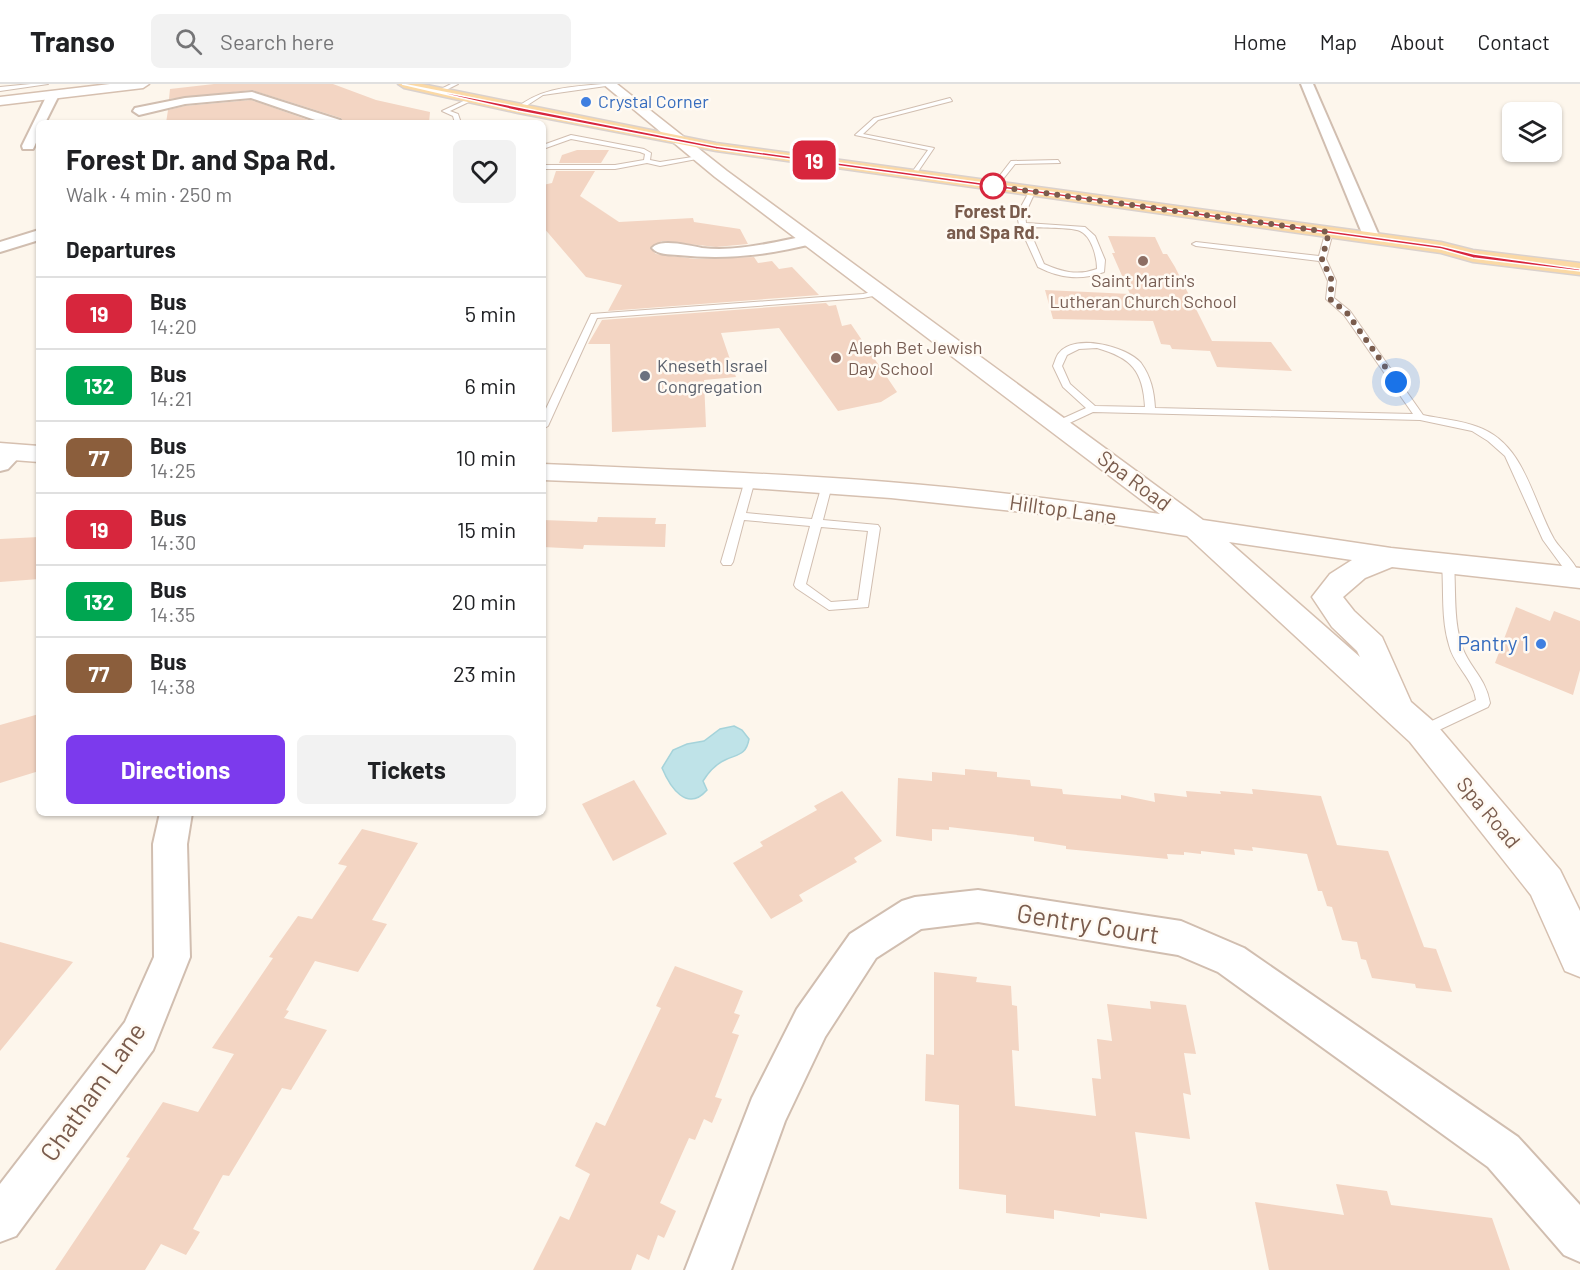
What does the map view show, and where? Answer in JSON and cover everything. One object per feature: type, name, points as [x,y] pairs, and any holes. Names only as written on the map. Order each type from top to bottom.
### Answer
[{"type":"main road","points":[[0,101],[49,89],[142,84]]},
{"type":"main road","points":[[406,84],[518,109],[579,127],[595,127],[994,187],[1372,238],[1441,248],[1473,256],[1580,269]]},
{"type":"main road","name":"Spa Road","points":[[609,85],[699,158],[1059,424],[1198,530],[1410,722],[1546,883],[1580,957]]},
{"type":"main road","points":[[579,127],[636,107]]},
{"type":"main road","points":[[721,174],[736,166],[791,157]]},
{"type":"main road","points":[[1441,248],[1466,246],[1580,257]]},
{"type":"main road","points":[[4,456],[36,454]]},
{"type":"main road","name":"Hilltop Lane","points":[[546,472],[827,485],[1060,508],[1391,557],[1578,578]]},
{"type":"main road","points":[[1391,557],[1351,571],[1337,582],[1327,597],[1343,619],[1371,645],[1410,722]]},
{"type":"street","points":[[136,120],[142,84]]},
{"type":"street","points":[[1307,84],[1372,238]]},
{"type":"street","points":[[38,120],[49,89]]},
{"type":"street","points":[[139,111],[185,101],[252,95],[327,120]]},
{"type":"street","points":[[28,146],[36,124]]},
{"type":"street","points":[[0,247],[36,236]]},
{"type":"street","points":[[660,248],[714,254],[749,252],[810,240]]},
{"type":"street","name":"Chatham Lane","points":[[0,1220],[139,1036],[172,957],[170,844],[175,816]]},
{"type":"street","name":"Gentry Court","points":[[708,1270],[767,1113],[811,1023],[863,946],[915,913],[978,906],[1181,938],[1231,960],[1503,1152],[1580,1239]]},
{"type":"lane","points":[[438,92],[455,84]]},
{"type":"lane","points":[[0,89],[24,85],[49,89]]},
{"type":"lane","points":[[518,109],[541,94],[609,85]]},
{"type":"lane","points":[[457,120],[456,115],[445,111],[472,99]]},
{"type":"lane","points":[[913,175],[932,149],[858,135],[876,119],[950,100]]},
{"type":"lane","points":[[571,138],[579,127]]},
{"type":"lane","points":[[546,146],[571,138],[642,150],[648,153],[647,161]]},
{"type":"lane","points":[[546,167],[615,167],[647,161],[660,164],[699,158]]},
{"type":"lane","points":[[994,187],[1013,162],[1058,162]]},
{"type":"lane","points":[[1023,225],[1082,229],[1091,236],[1101,260],[1101,270],[1091,275],[1071,277],[1041,265],[1023,225],[1021,214],[1032,192]]},
{"type":"lane","points":[[1329,232],[1322,259],[1332,281],[1330,299],[1347,313],[1420,417]]},
{"type":"lane","points":[[1196,244],[1322,259]]},
{"type":"lane","points":[[546,420],[594,316],[863,296],[880,292]]},
{"type":"lane","points":[[1092,409],[1072,394],[1058,370],[1060,357],[1064,351],[1076,346],[1107,347],[1126,356],[1147,381],[1150,410]]},
{"type":"lane","points":[[1059,424],[1092,409],[1420,417],[1474,429],[1492,439],[1510,456],[1549,540],[1578,578]]},
{"type":"lane","points":[[727,562],[750,480]]},
{"type":"lane","points":[[739,516],[818,523],[874,528],[864,604],[830,606],[800,585],[818,523],[827,485]]},
{"type":"lane","points":[[1410,722],[1484,703],[1482,689],[1477,679],[1457,652],[1448,564]]},
{"type":"water","points":[[734,726],[742,730],[749,739],[746,749],[712,769],[703,781],[707,790],[700,796],[693,799],[680,795],[662,768],[673,750],[687,744],[704,741],[720,729]]},
{"type":"building","points":[[214,84],[333,84],[376,100],[430,112],[429,120],[342,120],[252,90],[169,99],[170,89]]},
{"type":"building","points":[[251,100],[308,120],[166,120],[168,110],[185,106]]},
{"type":"building","points":[[577,150],[609,150],[601,163],[559,163],[562,155]]},
{"type":"building","points":[[556,171],[595,171],[580,196],[619,222],[693,218],[694,222],[740,229],[748,244],[716,247],[662,241],[650,248],[656,254],[696,259],[754,257],[758,263],[772,261],[779,269],[792,267],[819,295],[608,311],[622,285],[586,277],[546,230],[546,184],[552,183]]},
{"type":"building","points":[[1108,236],[1155,237],[1163,254],[1167,254],[1175,267],[1212,341],[1271,342],[1292,371],[1217,367],[1210,351],[1172,349],[1170,345],[1161,344],[1153,321],[1053,319],[1045,290],[1130,294],[1112,253],[1115,253]]},
{"type":"building","points":[[826,303],[829,306],[836,305],[842,326],[851,324],[897,392],[881,402],[838,411],[779,328],[721,333],[736,377],[704,380],[706,427],[612,432],[610,344],[588,344],[602,320]]},
{"type":"building","points":[[598,517],[656,518],[655,524],[666,524],[665,547],[584,545],[583,549],[546,547],[546,520],[597,522]]},
{"type":"building","points":[[36,537],[36,579],[0,582],[0,539]]},
{"type":"building","name":"Pantry 1","points":[[1516,607],[1550,621],[1554,611],[1580,621],[1580,670],[1573,695],[1495,663]]},
{"type":"building","points":[[36,715],[36,772],[0,783],[0,725]]},
{"type":"building","points":[[965,769],[997,772],[997,777],[1030,780],[1031,786],[1062,789],[1063,794],[1121,799],[1121,795],[1155,802],[1154,793],[1187,797],[1186,791],[1253,794],[1252,789],[1321,796],[1337,845],[1388,851],[1424,947],[1436,949],[1452,992],[1416,988],[1415,984],[1372,978],[1366,960],[1361,959],[1357,942],[1342,940],[1332,907],[1327,906],[1322,891],[1318,891],[1307,854],[1252,847],[1253,851],[1234,849],[1235,855],[1201,851],[1201,854],[1184,852],[1184,855],[1167,854],[1168,859],[1066,849],[1066,846],[1034,841],[1034,837],[949,827],[949,830],[932,829],[932,841],[896,836],[898,778],[932,781],[932,772],[965,775]]},
{"type":"building","points":[[634,780],[667,834],[613,861],[582,804]]},
{"type":"building","points":[[842,791],[882,841],[854,858],[857,862],[799,895],[803,901],[771,919],[733,863],[763,846],[760,842],[817,810],[814,806]]},
{"type":"building","points":[[362,829],[418,843],[372,920],[387,924],[358,972],[315,961],[286,1010],[289,1011],[284,1018],[327,1030],[291,1090],[282,1088],[229,1176],[223,1175],[193,1229],[200,1232],[186,1255],[161,1244],[145,1270],[55,1270],[130,1158],[126,1157],[163,1102],[198,1112],[234,1054],[212,1048],[273,958],[269,957],[298,916],[312,919],[347,866],[338,864]]},
{"type":"building","points":[[0,942],[73,962],[0,1051]]},
{"type":"building","points":[[675,966],[743,991],[734,1013],[740,1015],[732,1033],[739,1035],[715,1097],[722,1099],[712,1123],[704,1119],[695,1140],[689,1138],[660,1203],[676,1211],[664,1238],[658,1235],[649,1260],[637,1254],[631,1270],[533,1270],[560,1216],[569,1220],[590,1174],[575,1166],[596,1122],[605,1126],[661,1008],[656,1006]]},
{"type":"building","points":[[934,972],[977,977],[976,982],[1011,986],[1012,1005],[1017,1006],[1019,1051],[1012,1050],[1015,1106],[1096,1116],[1092,1078],[1101,1079],[1097,1039],[1112,1041],[1107,1004],[1151,1009],[1150,1001],[1186,1005],[1196,1054],[1184,1053],[1191,1095],[1183,1093],[1190,1139],[1135,1132],[1147,1219],[1100,1213],[1100,1217],[1054,1210],[1054,1219],[1006,1213],[1006,1195],[959,1189],[959,1105],[925,1101],[926,1054],[934,1055]]},
{"type":"building","points":[[1336,1184],[1387,1191],[1391,1205],[1492,1218],[1510,1270],[1269,1270],[1255,1202],[1344,1215]]},
{"type":"bus line","name":"19","points":[[404,84],[631,132],[716,147],[1441,248],[1473,256],[1580,269]]},
{"type":"place","name":"Crystal Corner","points":[[586,102]]},
{"type":"place","name":"Forest Dr. and Spa Rd.","points":[[993,186]]},
{"type":"place","name":"Saint Martin's Lutheran Church School","points":[[1143,261]]},
{"type":"place","name":"Aleph Bet Jewish Day School","points":[[836,358]]},
{"type":"place","name":"Kneseth Israel Congregation","points":[[645,376]]},
{"type":"place","name":"Pantry 1","points":[[1541,644]]},
{"type":"route","points":[[993,186],[1329,232],[1322,259],[1329,270],[1332,281],[1330,299],[1347,313],[1396,382]]}]
